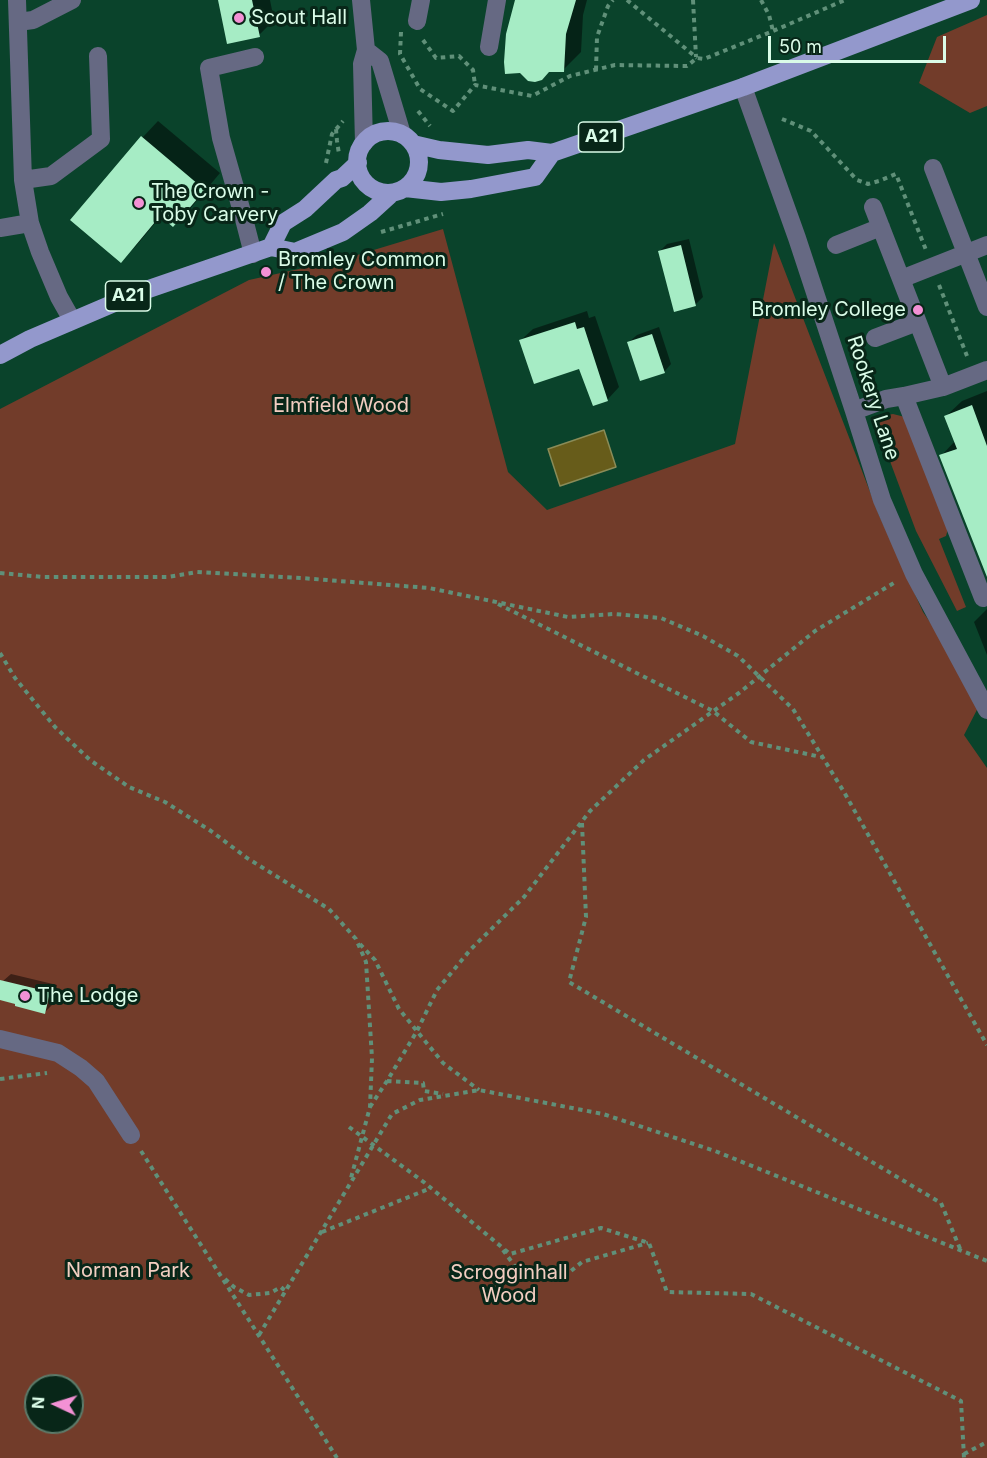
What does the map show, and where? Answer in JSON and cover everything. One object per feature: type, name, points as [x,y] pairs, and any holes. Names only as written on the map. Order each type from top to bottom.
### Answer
[{"type":"main road","name":"A21","points":[[407,139],[439,150],[488,155],[528,150],[552,153],[743,87],[971,0]]},
{"type":"main road","points":[[389,131],[407,139],[417,152],[419,162],[413,181],[398,190],[382,192],[375,190],[366,183],[359,170],[359,153],[364,143],[380,132],[389,131]]},
{"type":"main road","name":"A21","points":[[0,355],[72,320],[140,292],[271,247],[295,252],[343,232],[398,190],[441,192],[535,177],[552,153]]},
{"type":"main road","points":[[271,247],[284,223],[305,209],[336,180],[342,178],[358,164]]},
{"type":"street","points":[[17,0],[23,180],[30,223],[59,297],[72,320]]},
{"type":"street","points":[[18,22],[33,20],[72,0]]},
{"type":"street","points":[[361,0],[366,50],[362,64],[364,143]]},
{"type":"street","points":[[414,28],[421,0]]},
{"type":"street","points":[[489,47],[497,0]]},
{"type":"street","points":[[366,50],[380,61],[407,139]]},
{"type":"street","points":[[23,180],[51,176],[101,139],[98,56]]},
{"type":"street","points":[[253,254],[221,138],[209,68],[255,57]]},
{"type":"street","name":"Rookery Lane","points":[[743,87],[797,238],[882,500],[914,574],[987,710]]},
{"type":"street","points":[[933,168],[987,307]]},
{"type":"street","points":[[873,207],[943,387]]},
{"type":"street","points":[[0,228],[30,223]]},
{"type":"street","points":[[836,245],[881,227]]},
{"type":"street","points":[[901,279],[987,245]]},
{"type":"street","points":[[875,338],[918,322]]},
{"type":"street","points":[[854,411],[886,399],[943,387],[987,370]]},
{"type":"street","points":[[904,396],[983,598]]},
{"type":"street","points":[[0,1039],[58,1053],[81,1068],[96,1081],[131,1135]]},
{"type":"path","points":[[596,70],[597,37],[612,0]]},
{"type":"path","points":[[627,0],[697,58],[704,59],[845,0]]},
{"type":"path","points":[[693,0],[697,58]]},
{"type":"path","points":[[761,0],[769,15],[773,31]]},
{"type":"path","points":[[401,28],[414,28],[436,58],[459,56],[473,70],[475,85],[453,111],[420,89],[400,54],[401,28]]},
{"type":"path","points":[[475,85],[532,96],[570,76],[615,65],[687,66],[697,58]]},
{"type":"path","points":[[336,128],[342,122]]},
{"type":"path","points":[[381,232],[443,214]]},
{"type":"path","points":[[0,573],[43,577],[168,577],[197,572],[429,588],[568,617],[614,614],[661,618],[703,636],[738,656],[793,709],[844,792],[987,1045]]},
{"type":"path","points":[[370,1107],[417,1031],[437,990],[471,949],[524,897],[590,811],[644,760],[739,693],[815,631],[897,581],[914,574]]},
{"type":"path","points":[[491,601],[713,711],[751,742],[822,757]]},
{"type":"path","points":[[0,653],[15,678],[55,727],[90,760],[129,787],[165,802],[202,825],[248,858],[329,909],[375,960],[399,1009],[443,1063],[479,1090]]},
{"type":"path","points":[[582,822],[586,917],[568,982],[941,1203],[961,1251]]},
{"type":"path","points":[[350,1185],[370,1107],[372,1058],[366,962],[356,939]]},
{"type":"path","points":[[0,1079],[81,1068]]},
{"type":"path","points":[[387,1081],[423,1083],[424,1091],[446,1095]]},
{"type":"path","points":[[259,1335],[392,1114],[420,1100],[479,1090],[603,1114],[714,1151],[987,1261]]},
{"type":"path","points":[[349,1127],[431,1188],[510,1254],[601,1228],[649,1243]]},
{"type":"path","points":[[131,1135],[337,1458]]},
{"type":"path","points":[[321,1232],[431,1188]]},
{"type":"path","points":[[497,1243],[519,1272],[566,1275],[582,1262],[649,1243]]},
{"type":"path","points":[[649,1243],[667,1292],[751,1294],[961,1401],[964,1456],[987,1442]]},
{"type":"path","points":[[220,1275],[234,1287],[249,1295],[270,1293],[281,1287],[284,1288],[285,1284]]},
{"type":"green space","points":[[987,15],[987,106],[970,113],[919,83],[937,37]]},
{"type":"green space","points":[[443,229],[508,472],[547,510],[735,444],[774,243],[879,515],[923,612],[983,698],[964,735],[987,768],[987,1458],[0,1458],[0,409],[249,280],[344,259]]},
{"type":"green space","points":[[893,414],[905,417],[948,529],[946,536],[939,539],[966,607],[957,611],[916,531],[878,429],[882,419]]},
{"type":"shaded area","points":[[604,430],[616,467],[560,486],[548,449]]},
{"type":"building","name":"Scout Hall","points":[[218,0],[252,0],[260,37],[227,44]]},
{"type":"building","points":[[515,0],[576,0],[566,34],[564,72],[549,72],[542,80],[535,82],[528,81],[520,73],[505,74],[506,34]]},
{"type":"building","name":"The Crown - Toby Carvery","points":[[141,136],[205,190],[173,227],[160,216],[121,263],[70,220]]},
{"type":"building","points":[[681,245],[696,306],[674,312],[658,251]]},
{"type":"building","points":[[575,322],[577,329],[584,327],[608,401],[593,406],[579,369],[534,384],[519,340]]},
{"type":"building","points":[[652,334],[665,373],[640,381],[627,342]]},
{"type":"building","points":[[972,405],[987,446],[987,577],[939,455],[957,449],[944,416]]},
{"type":"building","name":"The Lodge","points":[[0,980],[50,992],[45,1014],[0,1000]]},
{"type":"place","name":"Scout Hall","points":[[239,18]]},
{"type":"place","name":"The Crown - Toby Carvery","points":[[139,203]]},
{"type":"place","name":"Bromley Common / The Crown","points":[[266,272]]},
{"type":"place","name":"Bromley College","points":[[918,310]]},
{"type":"place","name":"The Lodge","points":[[25,996]]},
{"type":"park label","name":"Elmfield Wood","points":[[341,406]]},
{"type":"park label","name":"Norman Park","points":[[128,1271]]},
{"type":"park label","name":"Scrogginhall Wood","points":[[509,1284]]}]
